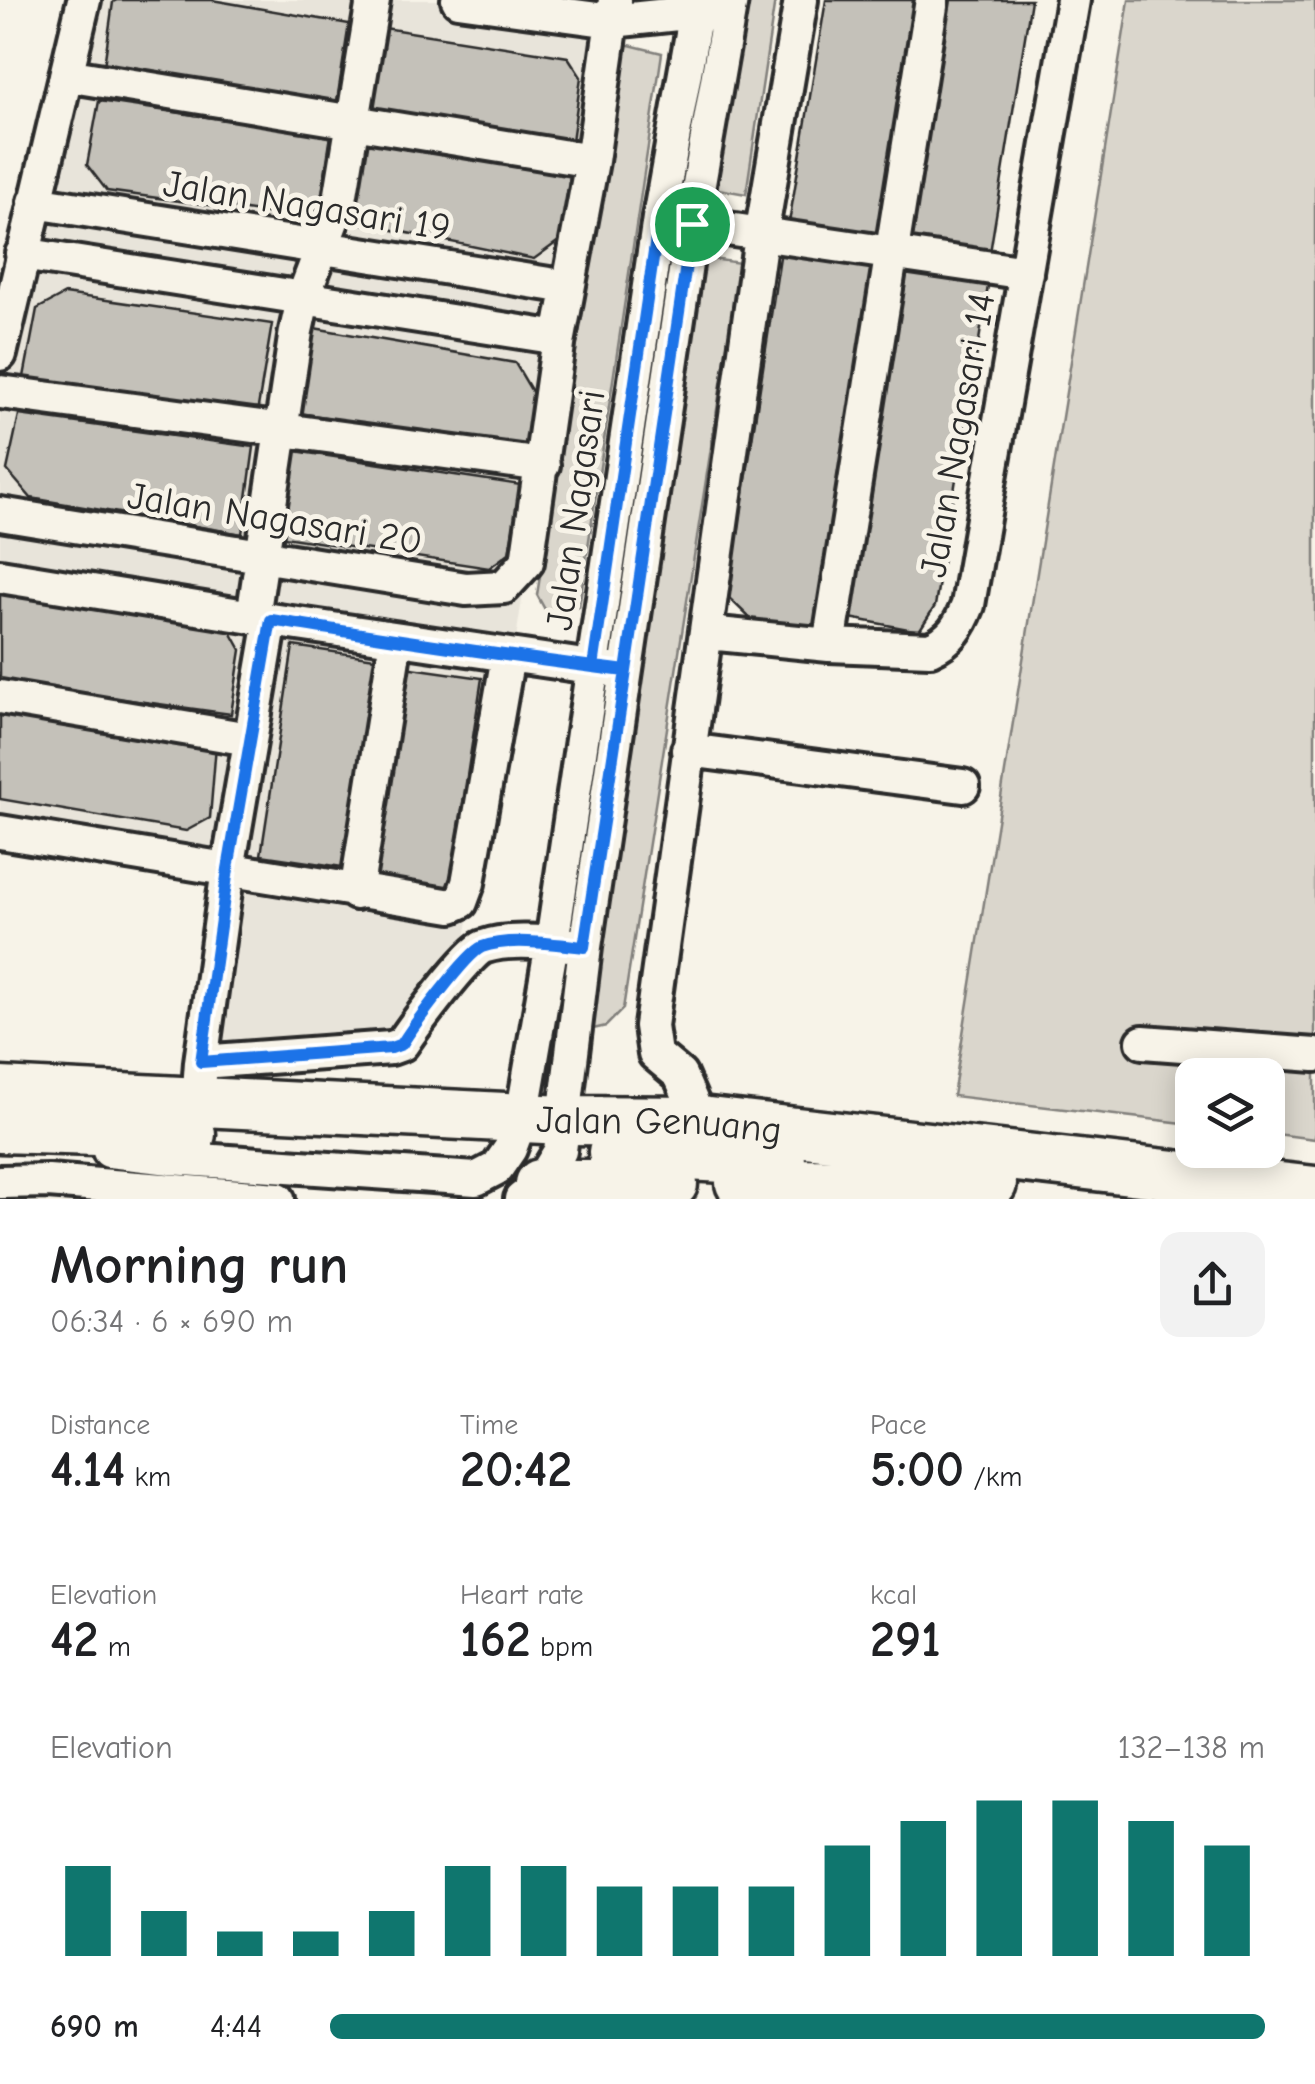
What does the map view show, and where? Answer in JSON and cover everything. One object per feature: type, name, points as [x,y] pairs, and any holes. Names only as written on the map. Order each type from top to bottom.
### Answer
[{"type":"highway","name":"Jalan Genuang","points":[[0,1092],[200,1082],[536,1153]]},
{"type":"highway","name":"Jalan Genuang","points":[[0,1128],[536,1153],[700,1122],[1315,1191]]},
{"type":"highway","points":[[536,1153],[992,1184],[1146,1199]]},
{"type":"street","points":[[0,354],[84,0]]},
{"type":"street","points":[[373,0],[340,200],[304,296],[279,430],[263,556],[262,619],[249,739],[200,1082],[402,1044],[464,962],[486,946],[552,943],[584,947]]},
{"type":"street","points":[[458,0],[614,10],[713,7]]},
{"type":"street","points":[[662,0],[713,7]]},
{"type":"street","points":[[700,1122],[680,1075],[655,1054],[651,1026],[761,236],[801,0]]},
{"type":"street","points":[[828,645],[932,0]]},
{"type":"street","name":"Jalan Nagasari 14","points":[[708,633],[828,645],[930,649],[954,633],[962,622],[1074,0]]},
{"type":"street","name":"Jalan Nagasari","points":[[536,1153],[552,943],[659,218],[713,7]]},
{"type":"street","name":"Jalan Nagasari","points":[[536,1153],[584,947],[692,224],[713,7]]},
{"type":"street","points":[[0,392],[542,465],[559,338],[592,161],[614,10]]},
{"type":"street","points":[[66,75],[592,161]]},
{"type":"street","name":"Jalan Nagasari 19","points":[[35,202],[568,287]]},
{"type":"street","points":[[659,218],[1026,273]]},
{"type":"street","points":[[22,254],[559,338]]},
{"type":"street","name":"Jalan Nagasari 20","points":[[0,514],[466,589],[504,586],[527,562],[542,465]]},
{"type":"street","points":[[0,576],[262,619],[626,671]]},
{"type":"street","points":[[356,893],[396,639]]},
{"type":"street","points":[[0,832],[440,906],[461,902],[468,882],[508,656]]},
{"type":"street","points":[[0,697],[249,739]]},
{"type":"street","points":[[688,750],[964,786]]},
{"type":"street","points":[[1143,1042],[1315,1056]]},
{"type":"street","points":[[0,1145],[34,1144],[466,1179],[487,1176],[536,1153]]},
{"type":"street","points":[[0,1182],[48,1181],[278,1199]]},
{"type":"shaded area","points":[[74,0],[616,0],[491,798],[464,943],[392,1039],[193,1053],[218,876],[0,841],[0,311]]},
{"type":"shaded area","points":[[738,0],[775,0],[746,194],[707,187]]},
{"type":"shaded area","points":[[1129,0],[1315,0],[1315,1139],[1285,1135],[1285,1058],[1175,1058],[1175,1122],[953,1096]]},
{"type":"shaded area","points":[[625,44],[662,53],[579,607],[547,613],[537,595]]},
{"type":"shaded area","points":[[698,257],[740,263],[623,1009],[606,1026],[593,1029],[586,1016]]},
{"type":"building","points":[[212,0],[349,24],[337,101],[104,66],[113,2]]},
{"type":"building","points":[[826,0],[920,0],[881,240],[789,223]]},
{"type":"building","points":[[948,0],[1031,0],[989,259],[905,243]]},
{"type":"building","points":[[378,27],[568,57],[581,77],[572,141],[366,108]]},
{"type":"building","points":[[99,101],[331,135],[318,220],[107,191],[87,165]]},
{"type":"building","points":[[365,141],[570,176],[560,240],[534,259],[354,222]]},
{"type":"building","points":[[781,250],[874,265],[821,626],[753,621],[728,597]]},
{"type":"building","points":[[905,268],[989,280],[935,606],[919,631],[850,618]]},
{"type":"building","points":[[65,294],[272,324],[257,413],[24,377],[37,309]]},
{"type":"building","points":[[314,328],[515,363],[534,395],[528,450],[300,413]]},
{"type":"building","points":[[19,415],[254,447],[242,534],[31,498],[7,470]]},
{"type":"building","points":[[295,451],[521,485],[509,553],[489,568],[284,537]]},
{"type":"building","points":[[0,592],[226,623],[241,650],[231,714],[0,682]]},
{"type":"building","points":[[293,646],[382,659],[349,868],[261,855]]},
{"type":"building","points":[[398,666],[482,678],[450,888],[366,875]]},
{"type":"building","points":[[0,707],[216,745],[210,818],[186,831],[0,799]]},
{"type":"route","points":[[692,224],[626,671],[593,667],[508,656],[271,620],[228,869],[201,1062],[391,1048],[402,1044],[477,950],[513,944],[584,947],[626,671],[593,667],[642,330],[659,218],[692,224]]}]
